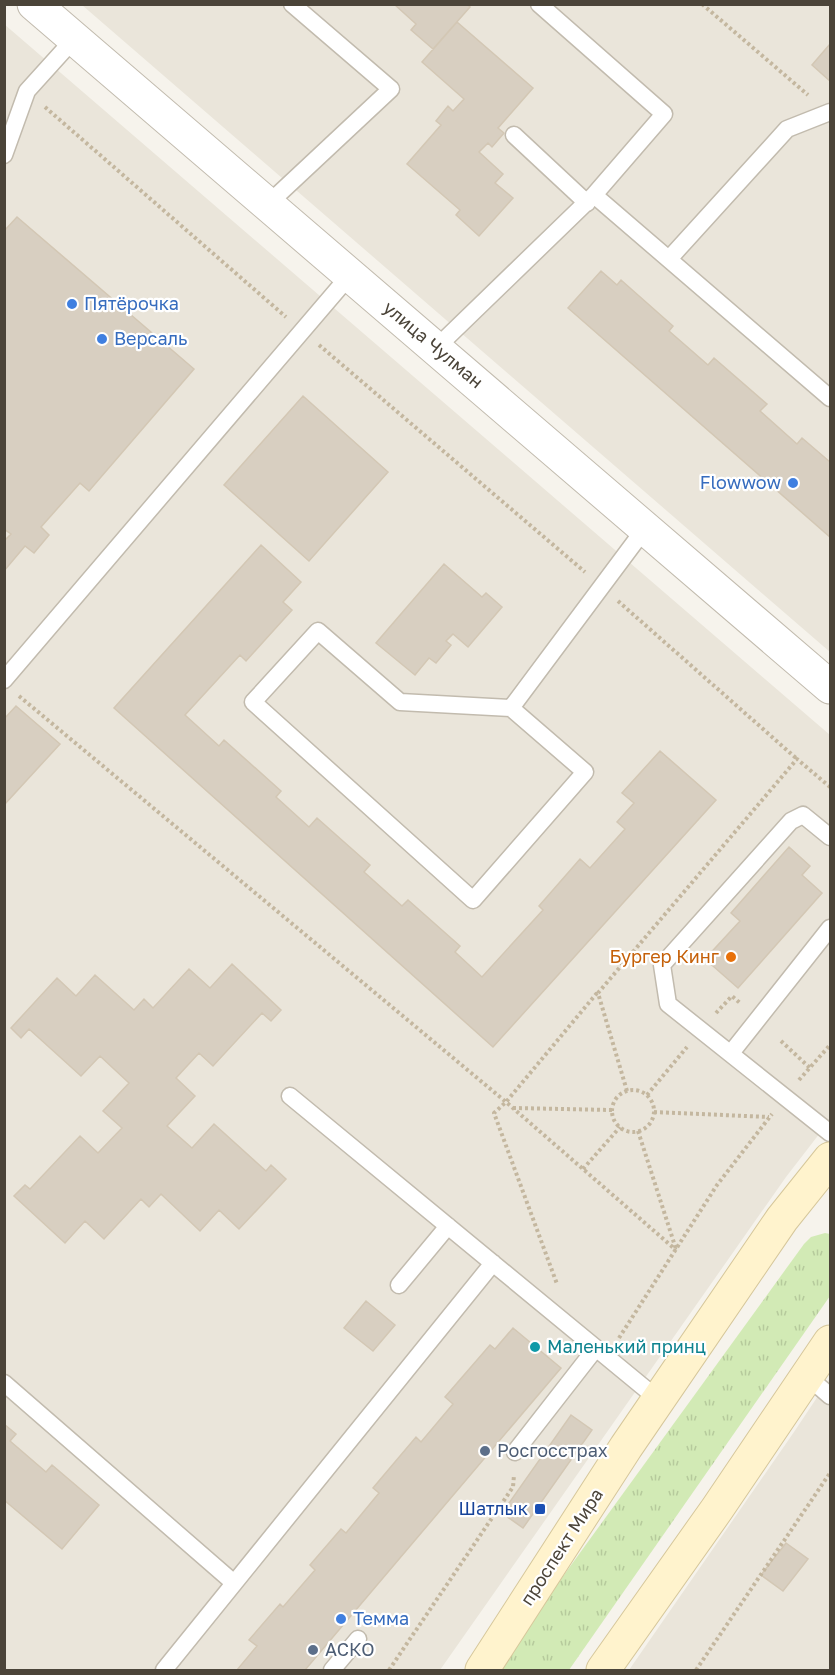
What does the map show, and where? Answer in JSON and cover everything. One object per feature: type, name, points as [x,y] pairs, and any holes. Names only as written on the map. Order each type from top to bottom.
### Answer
[{"type":"main road","name":"проспект Мира","points":[[482,1671],[658,1400],[782,1219],[831,1159]]},
{"type":"main road","points":[[603,1671],[717,1509],[819,1386],[831,1342]]},
{"type":"street","name":"улица Чулман","points":[[47,8],[74,39],[831,687]]},
{"type":"lane","points":[[268,204],[391,89],[292,4]]},
{"type":"lane","points":[[436,348],[590,199],[664,114],[539,4]]},
{"type":"lane","points":[[4,155],[27,91],[74,39]]},
{"type":"lane","points":[[669,259],[787,129],[830,113]]},
{"type":"lane","points":[[514,135],[590,199],[669,259],[831,398]]},
{"type":"lane","points":[[9,686],[350,275]]},
{"type":"lane","points":[[511,708],[646,527]]},
{"type":"lane","points":[[318,631],[400,702],[511,708],[585,772],[473,900],[253,702],[318,631]]},
{"type":"lane","points":[[831,837],[803,815],[791,821],[662,965],[668,1004],[831,1133]]},
{"type":"lane","points":[[731,1053],[831,928]]},
{"type":"lane","points":[[290,1096],[658,1400]]},
{"type":"lane","points":[[399,1285],[448,1226]]},
{"type":"lane","points":[[164,1671],[493,1263]]},
{"type":"lane","points":[[515,1452],[601,1352]]},
{"type":"lane","points":[[4,1383],[234,1584]]},
{"type":"lane","points":[[332,1671],[358,1639]]},
{"type":"path","points":[[702,4],[830,113]]},
{"type":"path","points":[[27,91],[302,331],[602,586],[797,759]]},
{"type":"path","points":[[9,686],[506,1102],[676,1250]]},
{"type":"path","points":[[574,1330],[494,1113],[506,1102],[598,993]]},
{"type":"path","points":[[710,1021],[732,996],[740,1004]]},
{"type":"path","points":[[781,1041],[810,1068]]},
{"type":"path","points":[[647,1095],[691,1043]]},
{"type":"path","points":[[601,1352],[676,1250],[717,1185],[785,1097],[831,1045]]},
{"type":"path","points":[[627,1091],[641,1091],[651,1100],[654,1112],[650,1124],[639,1131],[625,1130],[615,1122],[612,1110],[617,1098],[627,1091]]},
{"type":"path","points":[[513,1108],[612,1110]]},
{"type":"path","points":[[654,1112],[769,1117]]},
{"type":"path","points":[[583,1169],[620,1126]]},
{"type":"path","points":[[639,1131],[676,1250]]},
{"type":"path","points":[[389,1671],[513,1487],[515,1452]]},
{"type":"path","points":[[696,1671],[831,1473]]},
{"type":"shaded area","points":[[82,5],[830,5],[830,652]]},
{"type":"shaded area","points":[[4,24],[830,735],[830,1120],[786,1177],[440,1670],[5,1670]]},
{"type":"shaded area","points":[[830,1378],[830,1670],[629,1670],[794,1432]]},
{"type":"green space","points":[[830,1234],[830,1296],[569,1670],[495,1670],[804,1244],[811,1237]]},
{"type":"building","points":[[394,4],[467,4],[470,7],[433,49],[411,30],[416,24]]},
{"type":"building","points":[[457,22],[533,88],[498,128],[504,133],[492,147],[488,143],[479,152],[503,174],[495,183],[513,198],[479,236],[456,215],[460,210],[407,164],[441,125],[436,121],[448,106],[453,111],[464,99],[422,62]]},
{"type":"building","points":[[830,44],[830,81],[812,65]]},
{"type":"building","points":[[17,217],[194,369],[89,491],[80,483],[41,527],[49,535],[34,553],[25,546],[4,571],[4,541],[11,534],[4,529],[4,231]]},
{"type":"building","points":[[601,271],[617,285],[621,280],[673,326],[669,331],[708,365],[714,358],[767,404],[760,411],[797,444],[802,438],[830,462],[830,537],[568,308]]},
{"type":"building","points":[[303,396],[388,472],[309,561],[224,485]]},
{"type":"building","points":[[261,545],[301,582],[283,602],[292,610],[246,661],[240,655],[185,715],[219,746],[224,740],[281,791],[276,797],[309,827],[317,818],[370,865],[364,872],[402,906],[408,900],[460,946],[455,952],[482,977],[543,910],[539,906],[580,859],[590,868],[625,829],[617,822],[634,803],[622,793],[660,751],[716,800],[493,1047],[114,708]]},
{"type":"building","points":[[444,564],[482,597],[486,593],[502,607],[468,647],[453,634],[446,641],[451,645],[436,663],[429,658],[415,675],[376,643]]},
{"type":"building","points":[[16,706],[60,744],[4,805],[4,719]]},
{"type":"building","points":[[789,847],[810,866],[802,875],[822,893],[738,988],[705,959],[740,921],[731,913]]},
{"type":"building","points":[[232,964],[281,1010],[271,1021],[262,1013],[213,1066],[199,1053],[176,1078],[195,1096],[167,1126],[192,1148],[214,1124],[266,1171],[271,1165],[286,1179],[239,1229],[219,1210],[200,1231],[161,1194],[149,1207],[141,1199],[104,1239],[85,1221],[65,1243],[14,1196],[25,1185],[30,1189],[80,1136],[98,1153],[122,1128],[103,1111],[129,1083],[100,1056],[81,1076],[29,1029],[21,1038],[11,1028],[57,978],[76,996],[95,975],[134,1010],[144,999],[153,1008],[189,969],[210,988]]},
{"type":"building","points":[[366,1301],[395,1325],[373,1351],[344,1328]]},
{"type":"building","points":[[513,1328],[561,1368],[305,1670],[237,1670],[257,1646],[249,1640],[280,1604],[283,1607],[315,1570],[310,1565],[341,1529],[346,1533],[379,1493],[373,1488],[416,1437],[421,1442],[453,1404],[445,1397],[490,1345],[495,1349]]},
{"type":"building","points":[[571,1415],[592,1430],[523,1528],[502,1513]]},
{"type":"building","points":[[4,1424],[16,1434],[10,1441],[46,1472],[52,1465],[99,1505],[62,1549],[4,1500]]},
{"type":"building","points":[[786,1543],[808,1559],[783,1591],[761,1575]]},
{"type":"place","name":"Пятёрочка","points":[[72,304]]},
{"type":"place","name":"Версаль","points":[[102,339]]},
{"type":"place","name":"Flowwow","points":[[793,483]]},
{"type":"place","name":"Бургер Кинг","points":[[731,957]]},
{"type":"place","name":"Маленький принц","points":[[535,1347]]},
{"type":"place","name":"Росгосстрах","points":[[485,1451]]},
{"type":"place","name":"Шатлык","points":[[540,1509]]},
{"type":"place","name":"Темма","points":[[341,1619]]},
{"type":"place","name":"АСКО","points":[[313,1650]]}]
